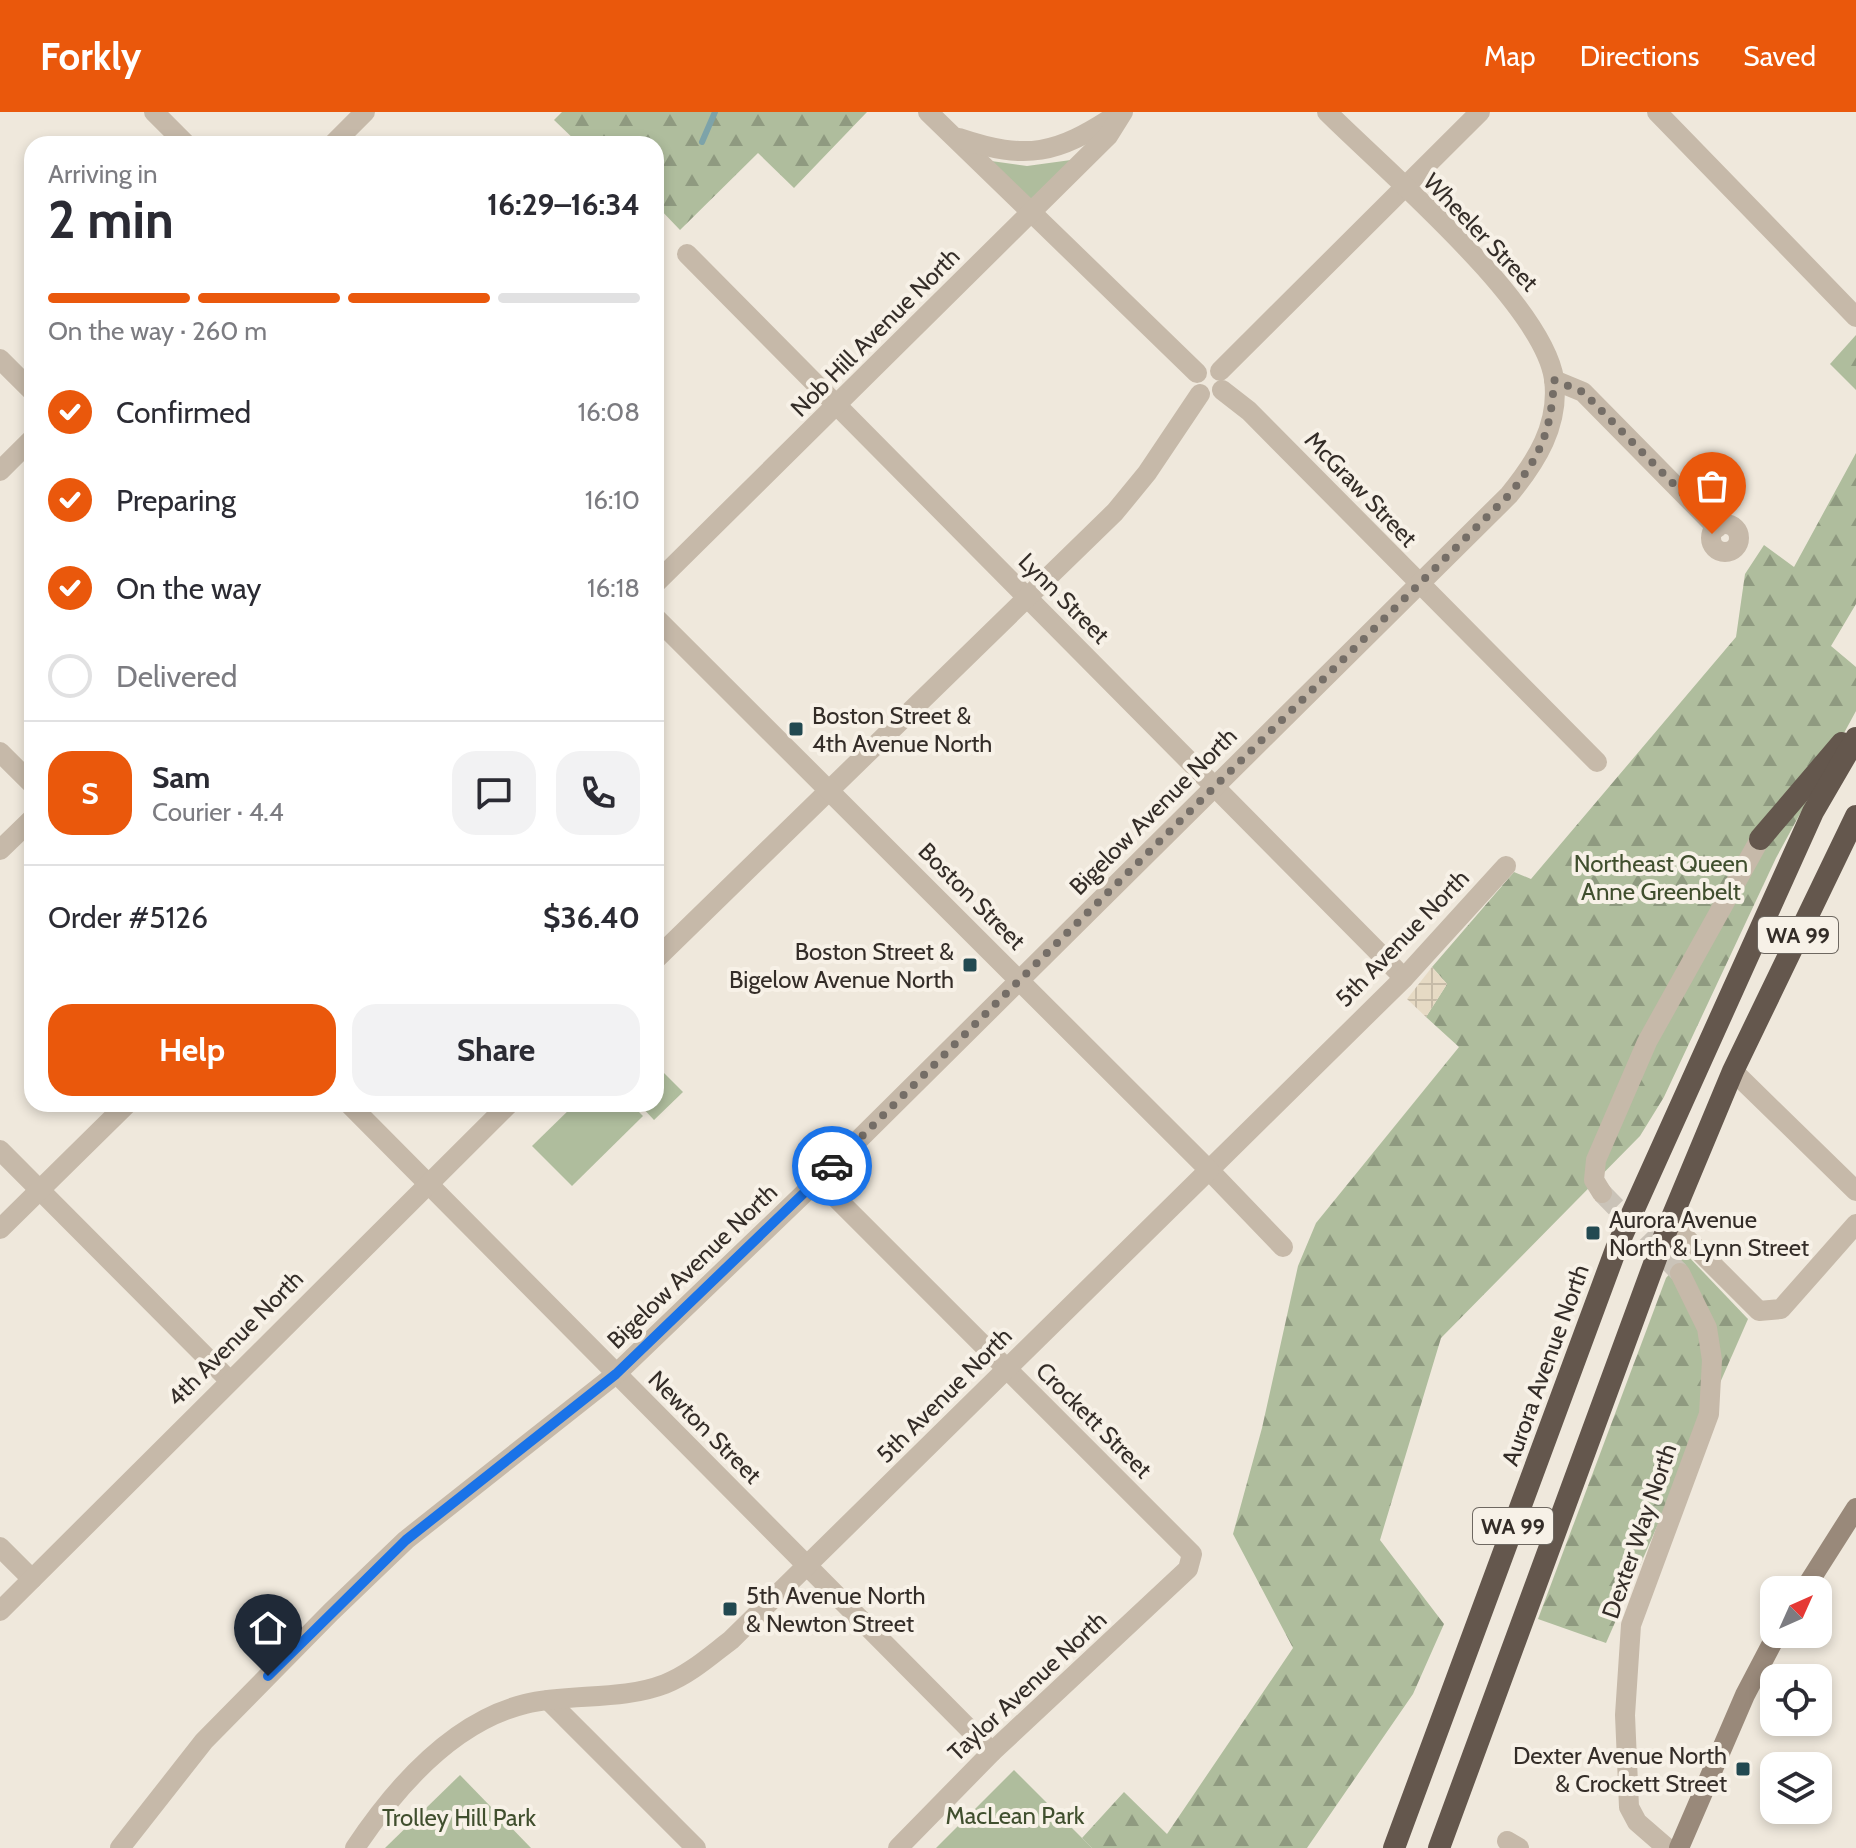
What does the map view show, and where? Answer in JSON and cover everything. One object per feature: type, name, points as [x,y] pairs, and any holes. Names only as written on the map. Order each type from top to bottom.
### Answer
[{"type":"highway","points":[[1760,839],[1856,727]]},
{"type":"highway","name":"Aurora Avenue North","points":[[1394,1848],[1616,1249],[1813,812],[1856,738]]},
{"type":"highway","name":"WA 99","points":[[1439,1848],[1670,1222],[1733,1071],[1856,816]]},
{"type":"main road","points":[[1813,1576],[1856,1508]]},
{"type":"main road","points":[[1679,1848],[1745,1695],[1770,1648]]},
{"type":"street","points":[[154,112],[178,136]]},
{"type":"street","points":[[341,136],[365,112]]},
{"type":"street","points":[[928,112],[1031,212],[1210,397],[1221,381],[1480,112]]},
{"type":"street","name":"Nob Hill Avenue North","points":[[951,135],[1015,152],[1059,148],[1122,112]]},
{"type":"street","name":"Nob Hill Avenue North","points":[[664,575],[1108,136],[1122,112]]},
{"type":"street","name":"Wheeler Street","points":[[1327,112],[1510,295],[1544,345],[1554,380]]},
{"type":"street","points":[[1657,112],[1856,317]]},
{"type":"street","name":"Lynn Street","points":[[687,254],[1026,598],[1217,785],[1404,978]]},
{"type":"street","points":[[0,359],[24,383]]},
{"type":"street","points":[[1554,380],[1583,392],[1717,528]]},
{"type":"street","name":"Bigelow Avenue North","points":[[120,1848],[204,1741],[395,1550],[616,1374],[818,1180],[1509,495],[1536,461],[1552,422],[1554,380]]},
{"type":"street","name":"McGraw Street","points":[[1221,381],[1417,584],[1597,762]]},
{"type":"street","points":[[664,951],[1115,512],[1147,473],[1198,383]]},
{"type":"street","points":[[0,471],[24,447]]},
{"type":"street","name":"Boston Street","points":[[664,626],[1283,1247]]},
{"type":"street","points":[[0,752],[24,776]]},
{"type":"street","points":[[0,850],[24,827]]},
{"type":"street","points":[[1602,1193],[1594,1180],[1596,1160],[1647,1042],[1760,839]]},
{"type":"street","name":"5th Avenue North","points":[[355,1848],[395,1794],[463,1733],[493,1714],[548,1700],[633,1692],[665,1684],[695,1668],[731,1640],[1404,978],[1506,866]]},
{"type":"street","points":[[1733,1071],[1856,1191]]},
{"type":"street","points":[[0,1229],[119,1112]]},
{"type":"street","name":"Newton Street","points":[[357,1112],[992,1752]]},
{"type":"street","name":"4th Avenue North","points":[[0,1611],[501,1112]]},
{"type":"street","points":[[0,1150],[229,1380]]},
{"type":"street","name":"Crockett Street","points":[[818,1180],[1192,1554],[1193,1562]]},
{"type":"street","points":[[1670,1222],[1759,1311],[1771,1313],[1781,1309],[1856,1224]]},
{"type":"street","name":"Dexter Way North","points":[[1667,1848],[1637,1822],[1629,1807],[1625,1715],[1631,1625],[1709,1414],[1712,1360],[1707,1328],[1680,1273]]},
{"type":"street","points":[[0,1547],[32,1579]]},
{"type":"street","name":"Taylor Avenue North","points":[[898,1848],[992,1752],[1193,1562]]},
{"type":"street","points":[[548,1700],[696,1848]]},
{"type":"green space","points":[[562,112],[867,112],[794,188],[758,153],[680,230],[664,213],[664,136],[571,136],[554,120]]},
{"type":"green space","points":[[984,160],[1027,166],[1071,160],[1028,202]]},
{"type":"green space","points":[[1856,335],[1856,390],[1830,364]]},
{"type":"green space","name":"Northeast Queen Anne Greenbelt","points":[[1856,453],[1856,604],[1831,646],[1856,667],[1856,711],[1776,858],[1664,1097],[1640,1136],[1441,1338],[1380,1540],[1444,1624],[1413,1694],[1307,1848],[1092,1848],[1082,1838],[1124,1792],[1167,1834],[1293,1648],[1233,1534],[1262,1428],[1298,1266],[1316,1223],[1459,1047],[1426,1017],[1447,984],[1432,967],[1514,872],[1531,879],[1736,637],[1745,574],[1764,545],[1794,567]]},
{"type":"green space","points":[[664,1073],[683,1092],[664,1110]]},
{"type":"green space","points":[[567,1112],[639,1112],[643,1116],[572,1186],[532,1146]]},
{"type":"green space","points":[[646,1112],[662,1112],[654,1120]]},
{"type":"green space","points":[[1686,1254],[1748,1319],[1606,1643],[1538,1619],[1666,1278]]},
{"type":"green space","name":"MacLean Park","points":[[1014,1770],[1092,1848],[936,1848]]},
{"type":"green space","name":"Trolley Hill Park","points":[[460,1775],[531,1848],[385,1848]]},
{"type":"shaded area","points":[[1432,967],[1447,984],[1426,1017],[1407,999]]},
{"type":"waterway","points":[[702,142],[715,112]]},
{"type":"tunnel","points":[[1602,1193],[1680,1273]]},
{"type":"way so far","points":[[832,1166],[1509,495],[1536,461],[1552,422],[1554,380],[1583,392],[1717,528],[1712,534]]},
{"type":"place","name":"Boston Street & 4th Avenue North","points":[[796,729]]},
{"type":"place","name":"Boston Street & Bigelow Avenue North","points":[[970,965]]},
{"type":"place","name":"Aurora Avenue North & Lynn Street","points":[[1593,1233]]},
{"type":"place","name":"5th Avenue North & Newton Street","points":[[730,1609]]},
{"type":"place","name":"Dexter Avenue North & Crockett Street","points":[[1743,1769]]},
{"type":"route","points":[[268,1676],[406,1540],[616,1374],[832,1166]]}]
